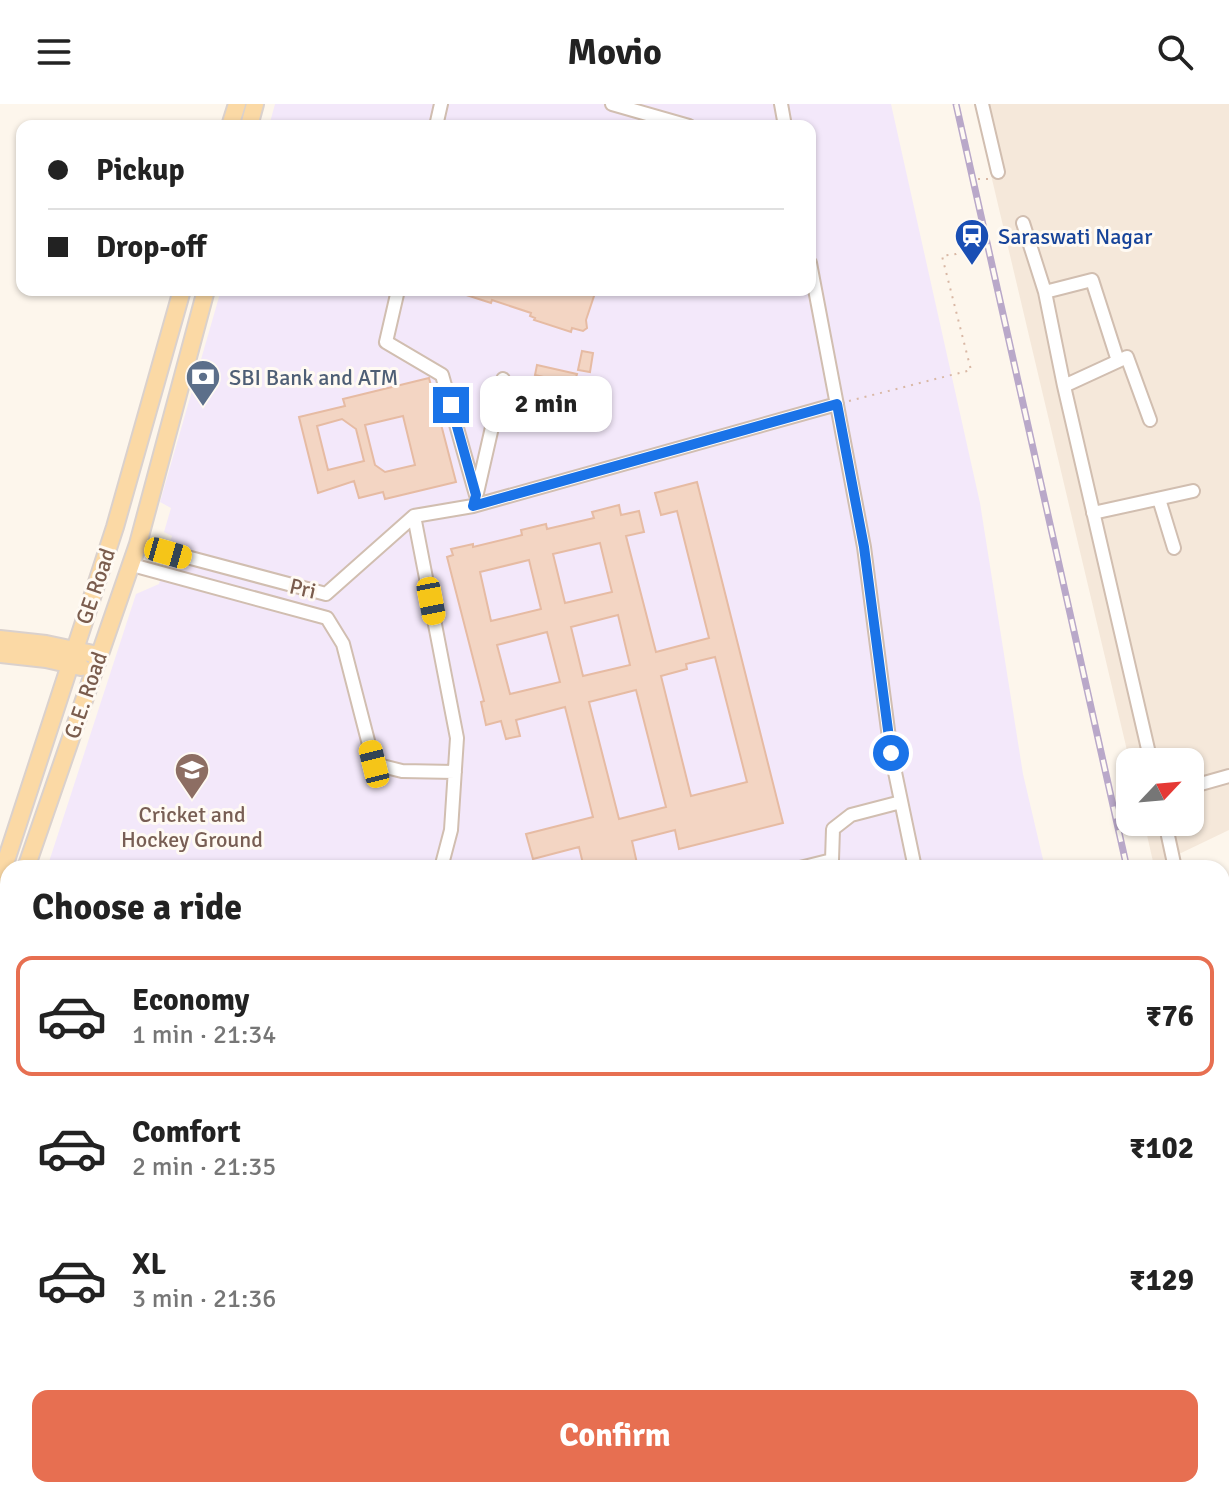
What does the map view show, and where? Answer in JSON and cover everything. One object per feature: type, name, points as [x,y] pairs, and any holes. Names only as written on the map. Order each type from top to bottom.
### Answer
[{"type":"main road","name":"GE Road","points":[[6,860],[112,533],[180,296]]},
{"type":"main road","name":"G.E. Road","points":[[29,860],[95,663],[132,565],[204,296]]},
{"type":"main road","points":[[112,533],[138,544]]},
{"type":"main road","points":[[105,555],[132,565]]},
{"type":"main road","points":[[0,639],[95,663]]},
{"type":"main road","points":[[0,654],[72,657]]},
{"type":"street","points":[[612,104],[668,120]]},
{"type":"street","points":[[982,104],[998,172]]},
{"type":"street","points":[[1023,223],[1045,292],[1148,748]]},
{"type":"street","points":[[1045,292],[1092,280],[1118,361]]},
{"type":"street","points":[[816,294],[864,547],[891,753],[913,860]]},
{"type":"street","points":[[397,296],[386,342],[442,375],[475,500]]},
{"type":"street","points":[[1064,386],[1127,357],[1150,420]]},
{"type":"street","points":[[475,500],[503,379]]},
{"type":"street","points":[[443,860],[451,830],[457,738],[414,516],[837,404]]},
{"type":"street","points":[[1093,513],[1193,491]]},
{"type":"street","points":[[1159,499],[1174,548]]},
{"type":"street","name":"Pri","points":[[138,544],[326,594],[414,516]]},
{"type":"street","points":[[132,565],[327,618]]},
{"type":"street","points":[[326,594],[327,618],[343,644],[374,764],[402,771],[455,772]]},
{"type":"street","points":[[1204,783],[1229,776]]},
{"type":"street","points":[[832,860],[833,829],[851,815],[901,802]]},
{"type":"street","points":[[1168,836],[1173,860]]},
{"type":"path","points":[[837,404],[971,370],[942,256],[964,249],[976,252]]},
{"type":"shaded area","points":[[275,104],[891,104],[980,503],[1023,774],[1043,860],[50,860],[136,594],[159,584],[172,536],[164,532],[171,508],[160,502],[219,296],[816,296],[816,120],[271,120]]},
{"type":"shaded area","points":[[978,104],[1229,104],[1229,830],[1166,860],[1153,860],[1147,836],[1204,836],[1204,748],[1126,748],[991,175]]},
{"type":"building","points":[[469,296],[594,296],[586,320],[587,328],[583,331],[572,328],[571,332],[534,320],[531,313],[492,300],[491,303]]},
{"type":"building","points":[[582,351],[593,353],[590,372],[578,370]]},
{"type":"building","points":[[537,365],[577,374],[574,384],[535,375]]},
{"type":"building","points":[[429,378],[456,482],[385,499],[383,492],[359,498],[354,481],[318,493],[299,417],[345,406],[343,399]],"holes":[[[403,416],[415,465],[385,472],[375,465],[365,425]],[[342,419],[356,429],[364,461],[328,470],[317,426]]]},
{"type":"building","points":[[697,482],[783,823],[679,849],[675,830],[632,841],[636,860],[582,860],[579,847],[533,859],[526,834],[593,817],[565,707],[516,720],[520,736],[506,739],[501,721],[486,725],[481,702],[484,701],[447,557],[453,555],[451,549],[522,535],[521,530],[546,524],[547,529],[594,518],[592,512],[619,505],[621,515],[639,511],[644,532],[626,536],[656,652],[709,638],[677,511],[661,515],[655,493]],"holes":[[[600,543],[612,592],[565,603],[553,554]],[[529,560],[541,609],[491,621],[480,572]],[[618,615],[630,665],[583,676],[571,627]],[[547,632],[560,682],[510,694],[497,645]],[[715,657],[747,782],[691,796],[661,676],[687,669],[686,664]],[[636,690],[666,807],[619,819],[589,702]]]},
{"type":"railway","points":[[956,104],[1125,860]]},
{"type":"place","name":"Saraswati Nagar","points":[[972,267]]},
{"type":"place","name":"SBI Bank and ATM","points":[[203,408]]},
{"type":"place","name":"Cricket and Hockey Ground","points":[[192,801]]},
{"type":"route","points":[[451,405],[476,495],[473,506],[837,404],[864,547],[891,753]]}]
